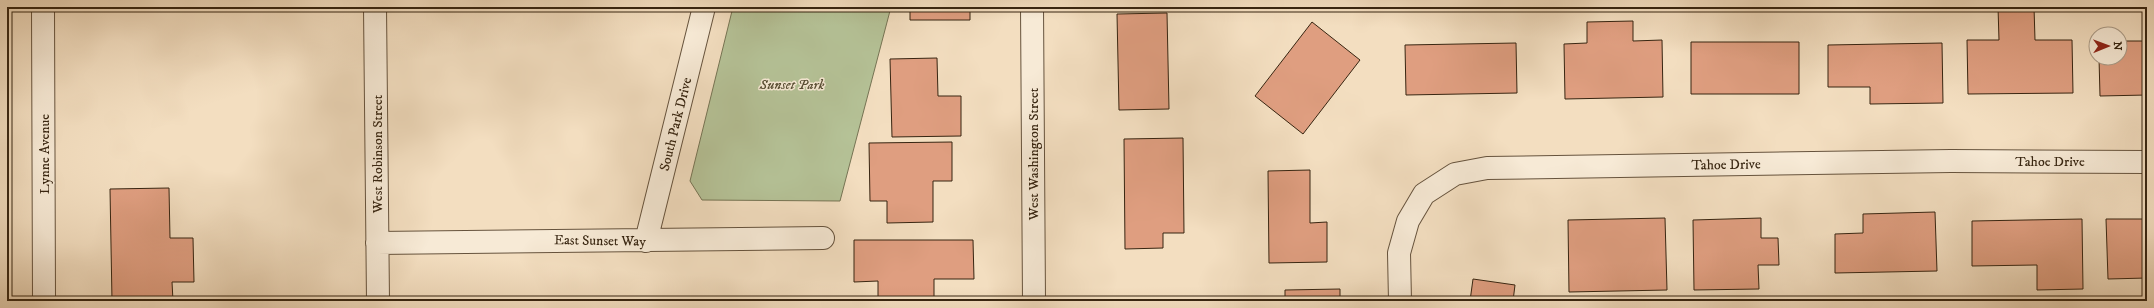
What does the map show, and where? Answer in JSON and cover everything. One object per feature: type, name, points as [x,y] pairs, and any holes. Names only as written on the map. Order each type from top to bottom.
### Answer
[{"type":"street","name":"Lynne Avenue","points":[[43,7],[44,301]]},
{"type":"street","name":"West Robinson Street","points":[[375,7],[378,301]]},
{"type":"street","name":"South Park Drive","points":[[646,241],[704,7]]},
{"type":"street","name":"West Washington Street","points":[[1032,7],[1034,301]]},
{"type":"street","name":"Tahoe Drive","points":[[1400,301],[1399,253],[1408,221],[1424,194],[1454,174],[1487,168],[1951,161],[2147,162]]},
{"type":"street","name":"East Sunset Way","points":[[377,243],[823,238]]},
{"type":"green space","name":"Sunset Park","points":[[733,7],[891,7],[840,201],[702,200],[690,181]]},
{"type":"building","points":[[910,7],[970,7],[970,20],[910,20]]},
{"type":"building","points":[[1998,7],[2034,7],[2035,40],[2072,40],[2073,93],[1968,94],[1967,40],[1999,40]]},
{"type":"building","points":[[1167,13],[1169,109],[1119,110],[1117,14]]},
{"type":"building","points":[[1633,21],[1633,41],[1662,40],[1663,97],[1565,99],[1564,44],[1587,43],[1587,22]]},
{"type":"building","points":[[1312,22],[1360,60],[1303,134],[1255,96]]},
{"type":"building","points":[[2128,41],[2147,41],[2147,95],[2100,96],[2099,66],[2128,66]]},
{"type":"building","points":[[1691,42],[1799,42],[1799,94],[1691,94]]},
{"type":"building","points":[[1516,43],[1517,93],[1406,95],[1405,45]]},
{"type":"building","points":[[1942,43],[1943,103],[1870,104],[1870,87],[1828,87],[1828,45]]},
{"type":"building","points":[[937,58],[938,96],[961,96],[961,136],[892,137],[890,59]]},
{"type":"building","points":[[1183,138],[1184,233],[1163,233],[1163,248],[1125,249],[1124,139]]},
{"type":"building","points":[[952,142],[952,181],[933,181],[933,222],[887,223],[887,201],[870,201],[869,143]]},
{"type":"building","points":[[1310,170],[1310,223],[1327,222],[1327,262],[1269,263],[1268,171]]},
{"type":"building","points":[[169,188],[170,238],[193,238],[194,282],[172,282],[173,301],[112,301],[110,189]]},
{"type":"building","points":[[1935,212],[1937,271],[1835,273],[1835,234],[1863,233],[1863,214]]},
{"type":"building","points":[[1665,218],[1667,290],[1569,292],[1568,220]]},
{"type":"building","points":[[1761,218],[1761,238],[1778,238],[1779,265],[1758,265],[1759,289],[1694,290],[1693,220]]},
{"type":"building","points":[[2082,219],[2083,289],[2037,290],[2037,265],[1972,266],[1972,221]]},
{"type":"building","points":[[2106,219],[2147,219],[2147,278],[2108,279]]},
{"type":"building","points":[[854,240],[973,240],[974,279],[934,279],[934,301],[878,301],[878,281],[854,282]]},
{"type":"building","points":[[1473,279],[1515,285],[1513,301],[1470,301]]},
{"type":"building","points":[[1340,289],[1340,301],[1285,301],[1285,290]]},
{"type":"building","points":[[1159,298],[1159,301],[1114,301],[1114,299]]}]
